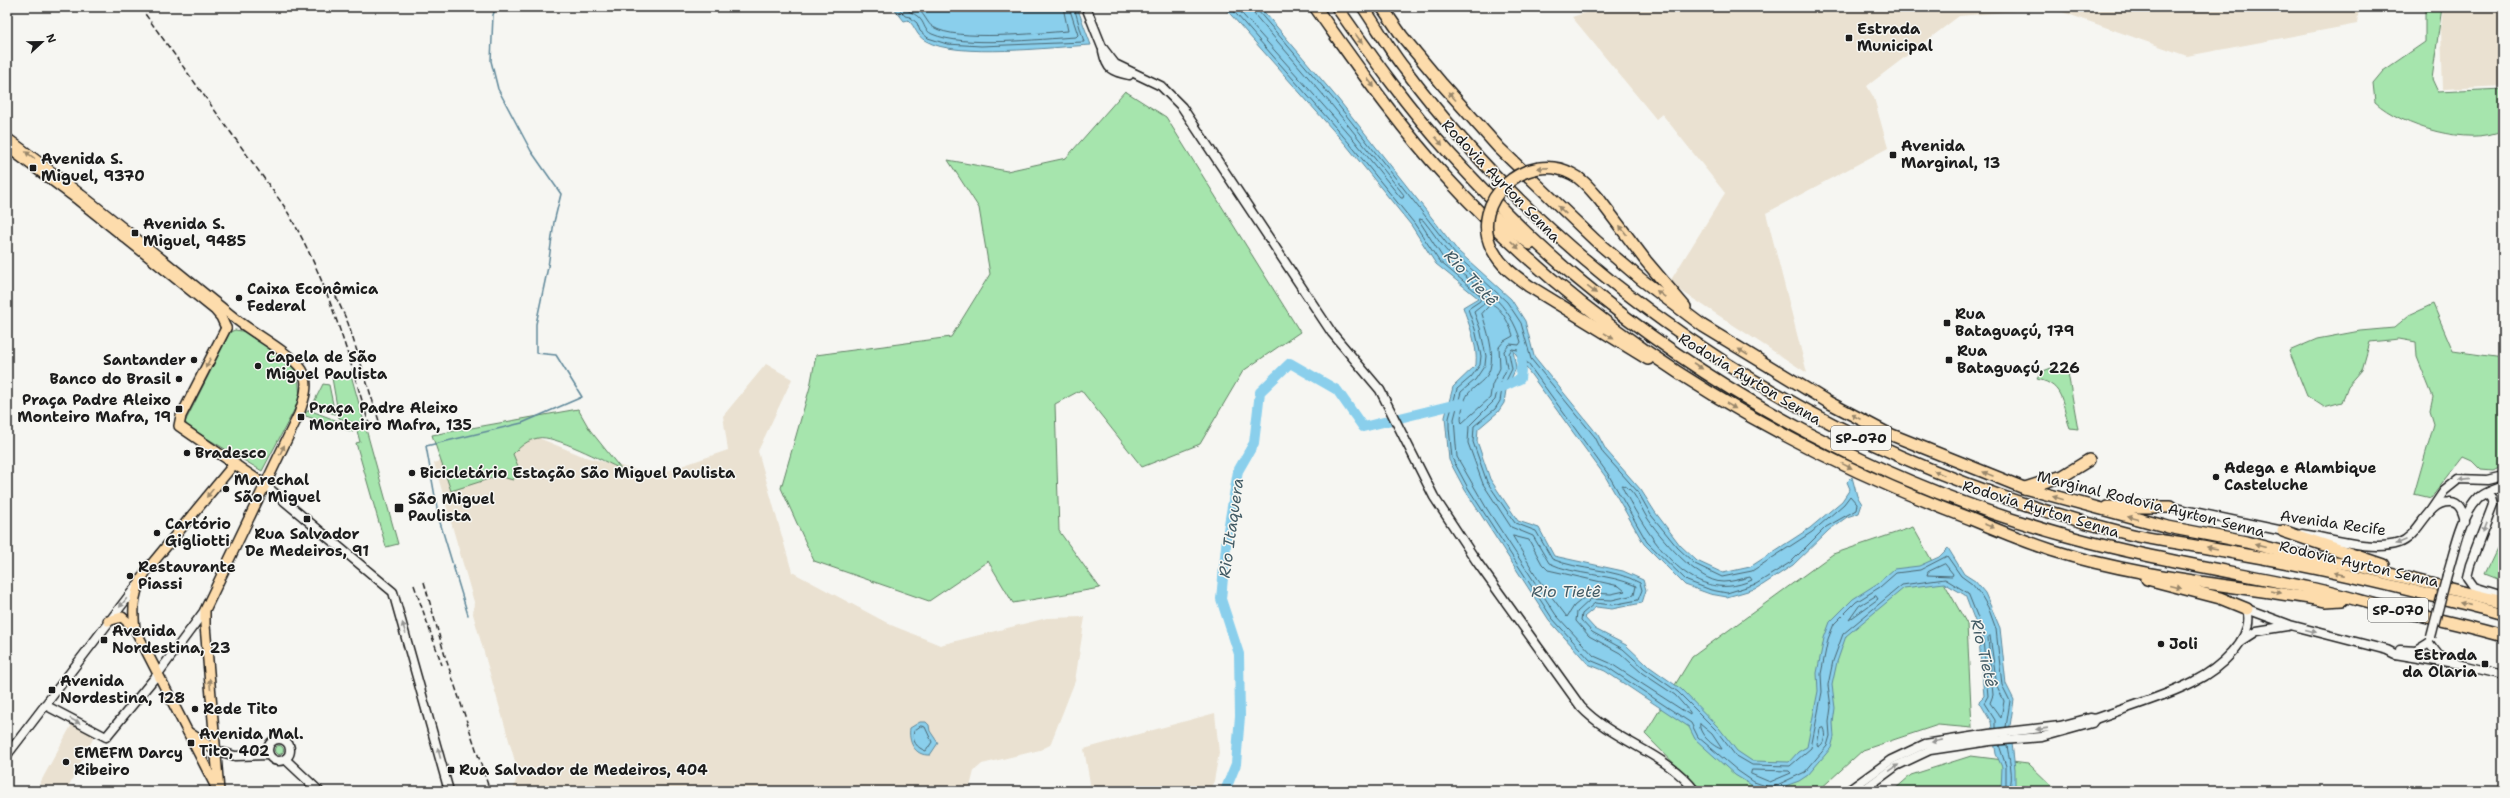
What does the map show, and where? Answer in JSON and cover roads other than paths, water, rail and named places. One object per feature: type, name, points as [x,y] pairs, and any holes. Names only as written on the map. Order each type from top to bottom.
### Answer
[{"type":"highway","points":[[1315,7],[1403,124],[1445,176],[1537,266],[1586,306],[1674,372]]},
{"type":"highway","name":"Rodovia Ayrton Senna","points":[[1337,7],[1402,97],[1448,152],[1532,237],[1578,279],[1655,338],[1731,388],[1807,432],[1936,492],[2067,536],[2353,599],[2503,636]]},
{"type":"highway","name":"Rodovia Ayrton Senna","points":[[1363,7],[1404,68],[1476,154],[1545,223],[1616,286],[1691,340],[1775,394],[1875,445],[1951,478],[2020,503],[2131,534],[2324,570],[2503,614]]},
{"type":"highway","name":"Marginal Rodovia Ayrton Senna","points":[[1382,7],[1402,36],[1504,154],[1596,242],[1642,280],[1703,326],[1791,381],[1887,433],[2024,488],[2091,507],[2299,556],[2354,565],[2503,602]]},
{"type":"highway","points":[[1703,326],[1666,285],[1599,199],[1573,174],[1556,168],[1538,168],[1521,173],[1503,187],[1495,196],[1489,213],[1488,230],[1492,248],[1501,263],[1529,286],[1638,355],[1674,372],[1790,438],[1911,497],[2050,550],[2126,570],[2326,601],[2353,599]]},
{"type":"highway","points":[[1445,176],[1493,216],[1578,279]]},
{"type":"highway","points":[[2024,488],[2063,476],[2089,460]]},
{"type":"highway","points":[[2091,507],[2170,507]]},
{"type":"highway","points":[[2283,531],[2435,584]]},
{"type":"highway","points":[[2126,570],[2141,577],[2220,598],[2247,609]]},
{"type":"main road","points":[[1086,7],[1102,46],[1108,67],[1114,72],[1136,76],[1161,86],[1182,107],[1332,333],[1380,390],[1428,487],[1456,530],[1581,707],[1597,722],[1674,772],[1695,791]]},
{"type":"main road","points":[[7,138],[106,212],[246,328],[299,367],[305,381],[304,398],[299,414],[205,610],[157,675],[106,737],[45,705]]},
{"type":"main road","points":[[7,148],[78,200],[215,310],[222,317],[226,328]]},
{"type":"main road","points":[[246,328],[236,324],[226,328],[178,421],[183,430],[234,463],[265,486],[393,592],[449,791]]},
{"type":"main road","points":[[7,755],[108,621],[234,463]]},
{"type":"main road","points":[[2428,515],[2444,491],[2456,481],[2466,478],[2493,480],[2503,476]]},
{"type":"main road","points":[[2461,665],[2439,656],[2430,640],[2447,575],[2465,521],[2479,498],[2503,486]]},
{"type":"main road","points":[[2486,494],[2491,498],[2493,505],[2470,565],[2467,577],[2474,587],[2503,596]]},
{"type":"main road","name":"Avenida Recife","points":[[2170,507],[2283,531],[2387,546],[2408,539],[2419,529],[2428,515],[2438,506],[2450,502],[2455,503],[2462,510],[2465,521]]},
{"type":"main road","points":[[138,584],[132,608],[135,629],[157,675],[219,791]]},
{"type":"main road","points":[[2242,640],[2248,627],[2247,609],[2290,625],[2387,650],[2410,652],[2430,640]]},
{"type":"main road","points":[[205,610],[219,791]]},
{"type":"main road","points":[[108,621],[122,617],[135,629]]},
{"type":"main road","points":[[1848,791],[1891,760],[1910,750],[1938,741],[2064,733],[2093,720],[2194,682],[2213,669],[2242,640],[2265,629],[2290,625]]},
{"type":"main road","points":[[2387,650],[2395,654],[2461,665],[2503,675]]},
{"type":"main road","points":[[187,731],[215,750],[235,756],[269,755],[276,760],[285,759],[319,791]]},
{"type":"main road","points":[[1862,791],[1896,766],[1919,754],[1989,737]]},
{"type":"main road","points":[[269,755],[268,750],[271,742],[283,740],[289,746],[290,751],[285,759]]},
{"type":"water","points":[[893,7],[1077,7],[1091,45],[981,51],[959,50],[926,41],[918,34],[908,20],[904,21]]},
{"type":"water","name":"Rio Tietê","points":[[1224,7],[1260,7],[1338,99],[1458,251],[1511,299],[1525,321],[1534,356],[1598,435],[1606,450],[1641,490],[1655,512],[1680,545],[1697,561],[1723,573],[1750,567],[1810,528],[1842,501],[1850,489],[1847,482],[1852,477],[1857,496],[1862,504],[1859,513],[1847,517],[1829,530],[1793,565],[1758,588],[1727,597],[1710,594],[1685,585],[1644,544],[1605,476],[1513,350],[1516,368],[1506,390],[1504,403],[1498,412],[1478,429],[1477,441],[1490,479],[1518,521],[1539,528],[1554,556],[1623,571],[1643,580],[1646,590],[1642,603],[1612,609],[1596,607],[1584,617],[1595,629],[1626,645],[1647,665],[1681,689],[1719,728],[1737,751],[1752,761],[1789,762],[1798,752],[1807,747],[1818,691],[1817,673],[1824,638],[1830,622],[1853,599],[1878,583],[1894,569],[1919,566],[1939,557],[1948,548],[1964,574],[1975,581],[1985,593],[2000,628],[2006,684],[2014,700],[2010,726],[2015,769],[2015,786],[2012,791],[2001,791],[2002,767],[1996,754],[1991,722],[1979,701],[1984,696],[1978,629],[1965,595],[1944,583],[1904,588],[1846,636],[1837,662],[1832,685],[1835,708],[1833,723],[1834,737],[1831,748],[1808,775],[1799,781],[1772,791],[1753,786],[1735,775],[1695,739],[1689,727],[1605,671],[1588,664],[1549,620],[1465,490],[1449,460],[1445,417],[1453,387],[1476,365],[1476,350],[1463,307],[1478,298],[1436,264],[1411,225],[1347,146]]},
{"type":"water","points":[[920,722],[926,722],[929,725],[930,731],[938,743],[930,755],[920,753],[911,743],[910,728]]},
{"type":"waterway","points":[[468,615],[439,519],[426,446],[522,423],[582,397],[556,355],[536,353],[536,324],[548,267],[554,222],[561,194],[531,151],[498,89],[491,61],[493,15],[496,7]]},
{"type":"waterway","name":"Rio Tietê","points":[[1498,389],[1520,379],[1523,350]]},
{"type":"waterway","name":"Rio Itaquera","points":[[1225,791],[1236,764],[1240,716],[1239,654],[1221,599],[1227,536],[1238,471],[1254,443],[1260,392],[1290,363],[1337,390],[1363,427],[1461,403]]},
{"type":"railway","points":[[140,7],[284,206],[299,232],[312,258],[334,312],[369,424]]},
{"type":"railway","points":[[332,288],[348,323],[379,421]]},
{"type":"railway","points":[[424,582],[445,656],[490,791]]},
{"type":"railway","points":[[414,585],[442,665]]},
{"type":"place","name":"Estrada Municipal","points":[[1849,38]]},
{"type":"place","name":"Avenida Marginal, 13","points":[[1893,155]]},
{"type":"place","name":"Avenida S. Miguel, 9370","points":[[33,168]]},
{"type":"place","name":"Avenida S. Miguel, 9485","points":[[135,233]]},
{"type":"place","name":"Caixa Econômica Federal","points":[[239,298]]},
{"type":"place","name":"Rua Bataguaçú, 179","points":[[1947,323]]},
{"type":"place","name":"Santander","points":[[194,360]]},
{"type":"place","name":"Rua Bataguaçú, 226","points":[[1949,360]]},
{"type":"place","name":"Capela de São Miguel Paulista","points":[[258,366]]},
{"type":"place","name":"Banco do Brasil","points":[[179,379]]},
{"type":"place","name":"Praça Padre Aleixo Monteiro Mafra, 19","points":[[179,409]]},
{"type":"place","name":"Praça Padre Aleixo Monteiro Mafra, 135","points":[[301,417]]},
{"type":"place","name":"Bradesco","points":[[187,453]]},
{"type":"place","name":"Bicicletário Estação São Miguel Paulista","points":[[412,473]]},
{"type":"place","name":"Adega e Alambique Casteluche","points":[[2216,477]]},
{"type":"place","name":"Marechal São Miguel","points":[[226,489]]},
{"type":"place","name":"São Miguel Paulista","points":[[399,508]]},
{"type":"place","name":"Rua Salvador De Medeiros, 91","points":[[307,519]]},
{"type":"place","name":"Cartório Gigliotti","points":[[157,533]]},
{"type":"place","name":"Restaurante Piassi","points":[[130,576]]},
{"type":"place","name":"Avenida Nordestina, 23","points":[[104,640]]},
{"type":"place","name":"Joli","points":[[2161,644]]},
{"type":"place","name":"Estrada da Olaria","points":[[2485,664]]},
{"type":"place","name":"Avenida Nordestina, 128","points":[[52,690]]},
{"type":"place","name":"Rede Tito","points":[[195,709]]},
{"type":"place","name":"Avenida Mal. Tito, 402","points":[[191,743]]},
{"type":"place","name":"EMEFM Darcy Ribeiro","points":[[66,762]]},
{"type":"place","name":"Rua Salvador de Medeiros, 404","points":[[451,770]]}]
